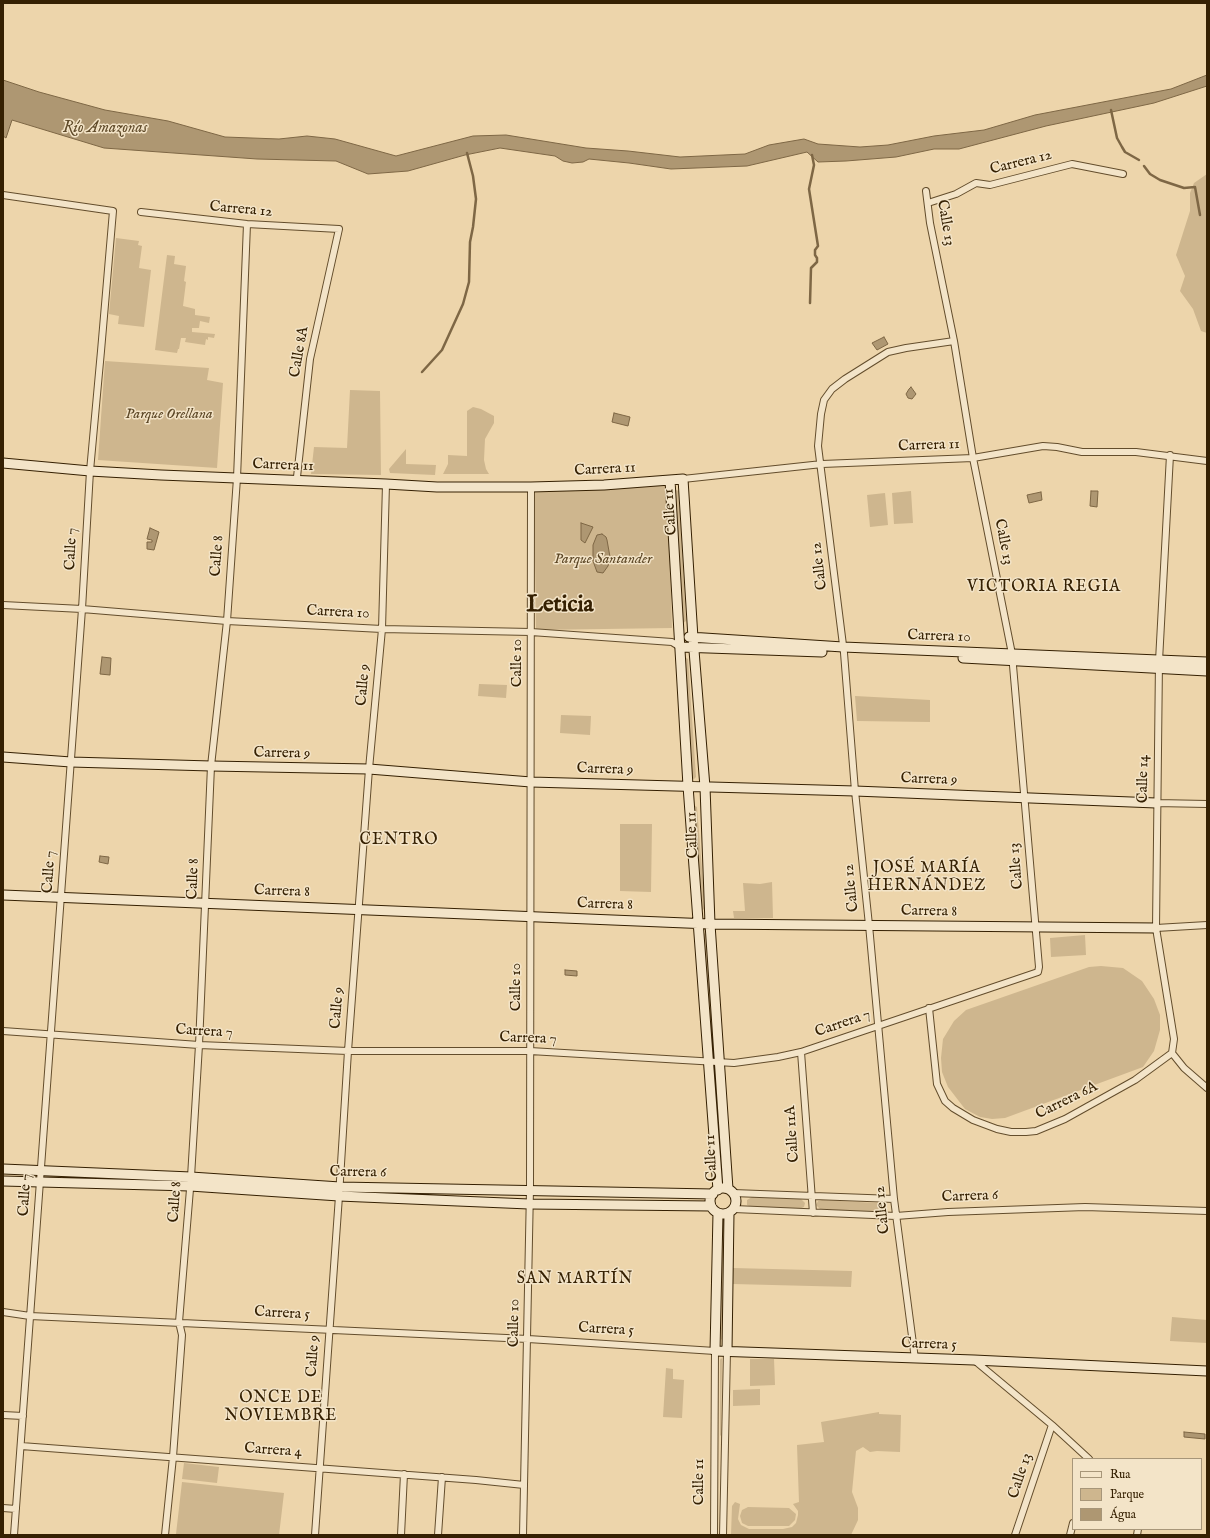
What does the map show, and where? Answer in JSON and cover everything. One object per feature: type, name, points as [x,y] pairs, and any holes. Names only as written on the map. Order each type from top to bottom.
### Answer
[{"type":"street","name":"Carrera 12","points":[[928,203],[956,194],[976,183],[990,185],[1072,164],[1123,174]]},
{"type":"street","name":"Calle 13","points":[[926,191],[930,223],[954,341],[973,458],[1011,657],[1036,927],[1039,967],[1038,972]]},
{"type":"street","name":"Calle 7","points":[[3,195],[113,211],[102,351],[90,471],[82,609],[14,1535]]},
{"type":"street","name":"Carrera 12","points":[[141,212],[248,224],[338,229]]},
{"type":"street","name":"Calle 8","points":[[165,1535],[173,1457],[182,1335],[179,1322],[191,1182],[206,903],[211,766],[227,622],[237,478],[248,224]]},
{"type":"street","name":"Calle 8A","points":[[294,480],[297,477],[310,359],[338,229]]},
{"type":"street","name":"Calle 12","points":[[915,1359],[894,1199],[855,791],[844,650],[822,464],[818,446],[824,400],[832,390],[845,379],[888,352],[954,341]]},
{"type":"street","name":"Carrera 11","points":[[3,462],[90,471],[237,478],[437,487],[531,487],[683,479],[822,464],[973,458],[1043,446],[1082,452],[1136,452],[1170,455],[1207,461]]},
{"type":"street","name":"Calle 14","points":[[1170,455],[1159,665],[1156,803],[1156,928],[1174,1039],[1172,1053]]},
{"type":"street","name":"Calle 11","points":[[683,479],[693,638],[705,787],[710,924],[730,1191]]},
{"type":"street","name":"Calle 11","points":[[670,480],[676,639],[680,647],[716,1192]]},
{"type":"street","name":"Calle 9","points":[[315,1535],[340,1191],[348,1051],[360,909],[369,769],[382,629],[386,484]]},
{"type":"street","name":"Calle 10","points":[[524,1535],[530,1190],[531,487]]},
{"type":"street","name":"Carrera 10","points":[[3,605],[82,609],[227,622],[382,629],[531,632],[676,639],[693,638],[844,650]]},
{"type":"street","name":"Carrera 10","points":[[680,647],[844,650],[1011,657],[1159,665],[1207,671]]},
{"type":"street","name":"Carrera 10","points":[[1159,665],[1207,662]]},
{"type":"street","name":"Carrera 9","points":[[3,757],[71,762],[369,769],[531,782],[855,791],[1207,804]]},
{"type":"street","name":"Carrera 8","points":[[3,895],[698,922],[710,924],[1156,928],[1207,925]]},
{"type":"street","name":"Carrera 7","points":[[3,1031],[198,1045],[348,1051],[530,1051],[708,1061],[720,1063],[754,1061],[801,1052],[1038,972]]},
{"type":"street","name":"Carrera 6A","points":[[928,1008],[937,1084],[945,1101],[953,1108],[973,1120],[997,1129],[1011,1132],[1036,1131],[1065,1119],[1136,1080],[1172,1053]]},
{"type":"street","name":"Calle 11A","points":[[801,1052],[813,1213]]},
{"type":"street","points":[[1172,1053],[1184,1068],[1207,1088]]},
{"type":"street","name":"Carrera 6","points":[[3,1169],[529,1204],[711,1206]]},
{"type":"street","name":"Carrera 6","points":[[3,1181],[191,1182]]},
{"type":"street","name":"Carrera 6","points":[[340,1191],[530,1190],[716,1192]]},
{"type":"street","points":[[730,1191],[736,1199],[731,1211],[724,1214],[718,1213],[711,1206],[711,1202],[716,1192],[730,1191],[894,1199]]},
{"type":"street","name":"Carrera 6","points":[[731,1211],[896,1216],[948,1212],[1085,1207],[1207,1211]]},
{"type":"street","name":"Calle 11","points":[[723,1535],[731,1211]]},
{"type":"street","name":"Calle 11","points":[[714,1535],[715,1351],[718,1213]]},
{"type":"street","name":"Carrera 5","points":[[3,1312],[30,1316],[528,1339],[715,1351],[974,1360],[1207,1372]]},
{"type":"street","points":[[974,1360],[1052,1425],[1088,1458]]},
{"type":"street","points":[[3,1415],[23,1416]]},
{"type":"street","name":"Calle 13","points":[[1015,1535],[1052,1425]]},
{"type":"street","name":"Carrera 4","points":[[21,1446],[404,1474],[524,1485]]},
{"type":"street","points":[[714,1447],[725,1447]]},
{"type":"street","points":[[401,1535],[404,1474]]},
{"type":"street","points":[[438,1535],[442,1477]]},
{"type":"street","points":[[3,1508],[16,1509]]},
{"type":"green space","points":[[1207,174],[1207,333],[1201,331],[1193,309],[1180,291],[1185,276],[1176,255],[1190,211],[1190,193],[1194,183]]},
{"type":"green space","points":[[116,238],[139,241],[138,245],[142,246],[139,268],[151,270],[144,327],[118,324],[119,316],[109,314]]},
{"type":"green space","points":[[167,255],[175,256],[174,264],[186,266],[183,306],[195,309],[195,315],[210,317],[209,323],[200,321],[199,328],[192,328],[192,332],[215,334],[214,338],[208,337],[208,340],[206,339],[205,345],[185,342],[186,338],[181,338],[177,353],[155,350]]},
{"type":"green space","name":"Parque Orellana","points":[[105,361],[209,368],[207,380],[223,383],[217,468],[98,460]]},
{"type":"green space","points":[[350,390],[380,391],[381,475],[311,474],[314,447],[347,448]]},
{"type":"green space","points":[[473,407],[481,409],[494,416],[494,423],[485,439],[484,460],[489,474],[443,474],[448,464],[448,455],[467,456],[467,411]]},
{"type":"green space","points":[[406,449],[406,464],[436,465],[435,475],[390,473],[389,469]]},
{"type":"green space","name":"Parque Santander","points":[[668,483],[672,628],[536,630],[534,490]]},
{"type":"green space","points":[[676,490],[679,491],[686,621],[683,623],[681,622]]},
{"type":"green space","points":[[911,491],[913,523],[894,524],[892,493]]},
{"type":"green space","points":[[885,493],[888,525],[870,527],[867,495]]},
{"type":"green space","points":[[685,657],[688,659],[696,777],[694,779],[691,778]]},
{"type":"green space","points":[[479,684],[507,685],[506,698],[478,696]]},
{"type":"green space","points":[[855,696],[930,700],[930,722],[857,721]]},
{"type":"green space","points":[[561,715],[591,716],[590,735],[560,733]]},
{"type":"green space","points":[[695,806],[697,807],[705,907],[703,910],[702,910]]},
{"type":"green space","points":[[620,824],[652,824],[651,892],[620,891]]},
{"type":"green space","points":[[772,882],[773,918],[734,918],[733,911],[745,911],[743,883],[760,884]]},
{"type":"green space","points":[[703,933],[706,934],[714,1046],[711,1045]]},
{"type":"green space","points":[[1085,935],[1086,955],[1051,957],[1050,938]]},
{"type":"green space","points":[[1101,966],[1123,968],[1142,981],[1154,999],[1160,1015],[1160,1030],[1154,1051],[1143,1067],[1005,1118],[992,1119],[980,1117],[965,1109],[948,1087],[942,1072],[941,1058],[943,1039],[954,1021],[966,1010],[1089,967]]},
{"type":"green space","points":[[713,1071],[716,1073],[723,1184]]},
{"type":"green space","points":[[752,1197],[801,1199],[805,1203],[804,1207],[799,1209],[751,1207],[747,1205],[747,1200]]},
{"type":"green space","points":[[818,1201],[877,1203],[881,1207],[880,1211],[876,1212],[820,1209],[816,1205]]},
{"type":"green space","points":[[722,1217],[723,1219],[721,1340]]},
{"type":"green space","points":[[733,1268],[852,1271],[851,1287],[733,1284]]},
{"type":"green space","points":[[1172,1317],[1207,1320],[1207,1343],[1170,1341]]},
{"type":"green space","points":[[721,1358],[722,1359],[720,1436],[720,1360]]},
{"type":"green space","points":[[750,1359],[774,1359],[775,1385],[750,1386]]},
{"type":"green space","points":[[666,1368],[673,1369],[673,1379],[684,1380],[682,1418],[663,1417]]},
{"type":"green space","points":[[760,1389],[760,1405],[733,1406],[733,1390]]},
{"type":"green space","points":[[879,1412],[879,1414],[901,1415],[900,1452],[870,1452],[863,1447],[856,1451],[852,1492],[858,1508],[858,1520],[851,1535],[731,1535],[732,1506],[735,1502],[740,1504],[738,1519],[741,1525],[749,1529],[783,1529],[792,1527],[796,1523],[798,1515],[798,1511],[793,1504],[799,1502],[797,1445],[824,1442],[821,1422]]},
{"type":"green space","points":[[184,1463],[219,1467],[217,1483],[182,1479]]},
{"type":"green space","points":[[182,1482],[284,1493],[279,1535],[176,1534]]},
{"type":"green space","points":[[748,1507],[789,1508],[796,1514],[795,1520],[789,1526],[748,1526],[742,1523],[740,1516],[742,1510]]},
{"type":"water","name":"Río Amazonas","points":[[1207,75],[1207,86],[1154,103],[1046,126],[959,149],[934,149],[896,157],[846,161],[818,162],[807,152],[747,166],[671,169],[589,159],[583,162],[572,163],[563,161],[555,156],[500,148],[465,155],[408,171],[368,174],[336,161],[257,159],[104,148],[12,120],[6,138],[3,136],[3,80],[39,92],[105,110],[168,121],[225,137],[279,139],[307,136],[335,139],[396,156],[473,136],[506,135],[586,148],[680,157],[745,154],[769,145],[804,139],[818,144],[860,147],[888,145],[934,136],[984,130],[1035,115],[1171,89]]},
{"type":"water","points":[[884,337],[888,344],[877,350],[872,343]]},
{"type":"water","points":[[911,387],[916,394],[912,399],[908,398],[906,394]]},
{"type":"water","points":[[614,413],[630,417],[628,426],[612,422]]},
{"type":"water","points":[[1091,491],[1098,491],[1097,507],[1090,506]]},
{"type":"water","points":[[1041,492],[1042,500],[1029,503],[1027,495]]},
{"type":"water","points":[[581,523],[593,527],[585,543],[581,540]]},
{"type":"water","points":[[150,528],[159,532],[154,550],[147,549],[147,542],[152,542],[152,540],[147,539]]},
{"type":"water","points":[[602,534],[606,537],[610,557],[608,566],[603,573],[597,572],[593,561],[593,545],[597,535]]},
{"type":"water","points":[[102,657],[111,658],[110,675],[100,674]]},
{"type":"water","points":[[100,856],[109,857],[108,864],[99,862]]},
{"type":"water","points":[[565,970],[577,971],[577,976],[565,975]]},
{"type":"water","points":[[1184,1432],[1205,1434],[1205,1439],[1184,1437]]},
{"type":"waterway","points":[[1111,110],[1117,138],[1122,147],[1125,152],[1139,160]]},
{"type":"waterway","points":[[422,372],[442,350],[463,304],[469,282],[470,242],[476,199],[473,176],[467,153]]},
{"type":"waterway","points":[[810,303],[811,268],[817,262],[815,250],[818,246],[809,189],[814,165],[812,155]]},
{"type":"waterway","points":[[1144,166],[1150,174],[1160,180],[1184,188],[1195,187],[1200,215]]},
{"type":"district","name":"VICTORIA REGIA","points":[[1044,588]]},
{"type":"district","name":"Leticia","points":[[560,606]]},
{"type":"district","name":"CENTRO","points":[[399,841]]},
{"type":"district","name":"JOSÉ MARÍA HERNÁNDEZ","points":[[927,878]]},
{"type":"district","name":"SAN MARTÍN","points":[[575,1280]]},
{"type":"district","name":"ONCE DE NOVIEMBRE","points":[[281,1408]]}]
